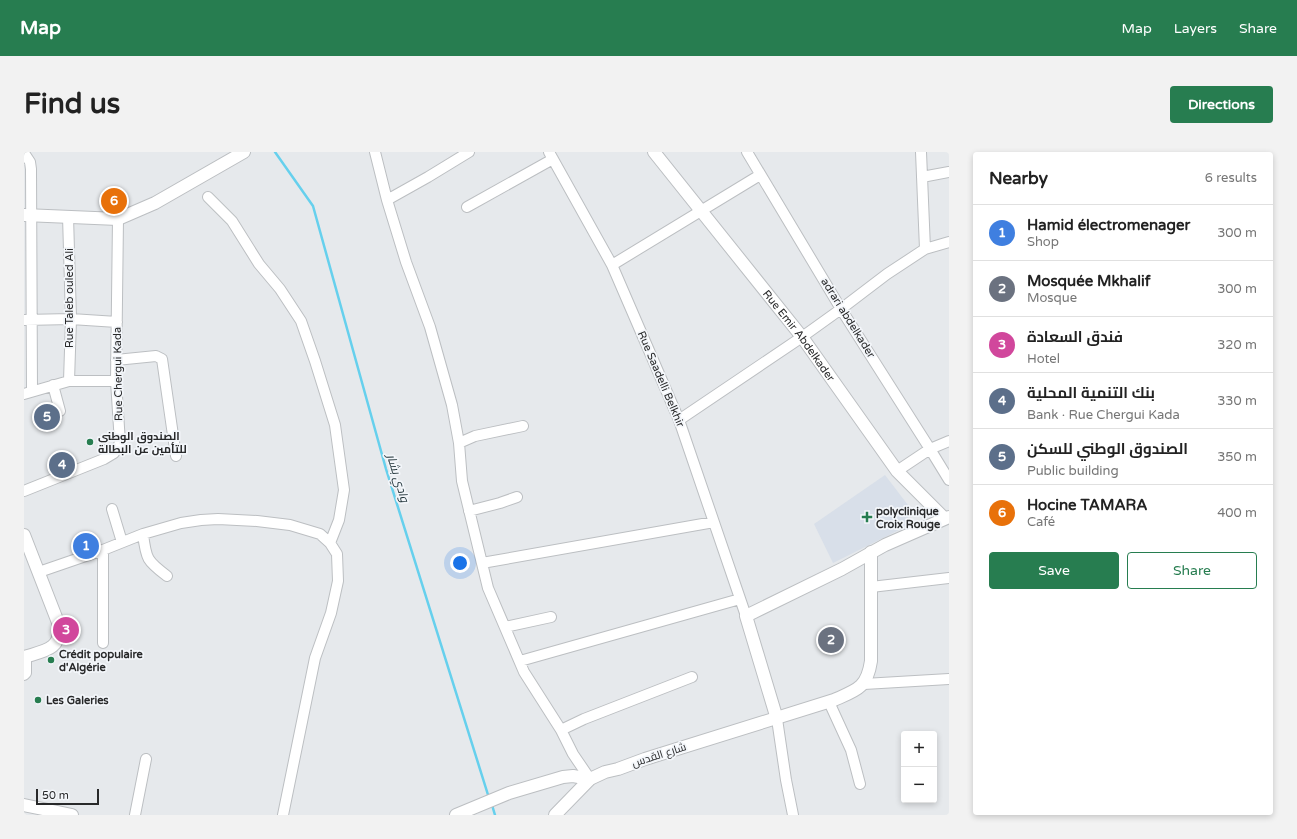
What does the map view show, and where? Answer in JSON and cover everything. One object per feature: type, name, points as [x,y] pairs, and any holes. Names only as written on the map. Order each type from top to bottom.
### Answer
[{"type":"main road","points":[[28,215],[118,219],[155,203],[244,152]]},
{"type":"main road","name":"Rue Emir Abdelkader","points":[[654,152],[802,338],[897,471],[947,517]]},
{"type":"main road","points":[[777,719],[746,616],[842,569],[871,552],[947,517]]},
{"type":"main road","points":[[24,535],[59,625],[60,634],[56,643],[50,648],[25,657]]},
{"type":"main road","points":[[864,684],[869,674],[871,661],[871,552]]},
{"type":"main road","name":"شارع القدس","points":[[555,815],[590,779],[605,772],[829,702],[856,690],[864,684]]},
{"type":"main road","points":[[456,815],[509,793],[563,777],[573,776],[590,779]]},
{"type":"main road","points":[[24,806],[72,815]]},
{"type":"street","points":[[374,152],[406,262],[432,333],[452,405],[459,443],[462,481],[488,588],[524,672],[561,730],[573,754],[590,779]]},
{"type":"street","points":[[387,200],[469,152]]},
{"type":"street","name":"adrari abdelkader","points":[[747,152],[841,309],[949,480]]},
{"type":"street","points":[[921,152],[925,249]]},
{"type":"street","points":[[24,153],[30,162],[28,215],[28,392],[69,381],[116,381]]},
{"type":"street","points":[[467,207],[551,156]]},
{"type":"street","name":"Rue Saadelli Belkhir","points":[[551,156],[612,265],[679,420],[746,616]]},
{"type":"street","points":[[922,177],[949,172]]},
{"type":"street","points":[[612,265],[760,175]]},
{"type":"street","points":[[208,197],[232,221],[259,264],[280,289],[301,321],[335,425],[344,490],[339,520],[330,543]]},
{"type":"street","name":"Rue Taleb ouled Ali","points":[[68,216],[71,319],[69,381]]},
{"type":"street","name":"Rue Chergui Kada","points":[[24,491],[104,459],[114,453],[120,443],[116,381],[118,219]]},
{"type":"street","points":[[679,420],[802,338],[887,274],[925,249],[949,242]]},
{"type":"street","points":[[28,320],[71,319],[117,322]]},
{"type":"street","points":[[116,360],[156,356],[162,359],[176,456]]},
{"type":"street","points":[[53,385],[60,411]]},
{"type":"street","points":[[459,443],[474,436],[524,426]]},
{"type":"street","points":[[897,471],[930,449],[949,441]]},
{"type":"street","points":[[469,511],[517,497]]},
{"type":"street","points":[[112,509],[122,542]]},
{"type":"street","points":[[39,572],[104,550],[143,534],[188,522],[207,520],[235,520],[290,525],[320,534],[330,543],[337,554],[338,581],[331,613],[314,658],[283,815]]},
{"type":"street","points":[[482,563],[714,522]]},
{"type":"street","points":[[143,534],[145,552],[152,564],[168,576]]},
{"type":"street","points":[[103,643],[104,550]]},
{"type":"street","points":[[871,587],[949,578]]},
{"type":"street","points":[[520,661],[740,598]]},
{"type":"street","points":[[505,627],[551,616]]},
{"type":"street","points":[[24,675],[26,673],[25,657]]},
{"type":"street","points":[[561,730],[584,719],[692,677]]},
{"type":"street","points":[[864,684],[949,679]]},
{"type":"street","points":[[829,702],[851,750],[860,784]]},
{"type":"street","points":[[777,719],[793,815]]},
{"type":"street","points":[[135,815],[146,759]]},
{"type":"shaded area","name":"polyclinique Croix Rouge","points":[[885,475],[911,509],[905,527],[833,563],[814,524]]},
{"type":"waterway","name":"وادي بشار","points":[[275,152],[313,206],[386,469],[489,798]]},
{"type":"waterway","name":"وادي بشار","points":[[492,805],[495,815]]},
{"type":"place","name":"Hocine TAMARA","points":[[114,201]]},
{"type":"place","name":"الصندوق الوطني للسكن","points":[[47,417]]},
{"type":"place","name":"الصندوق الوطني للتأمين عن البطالة","points":[[90,442]]},
{"type":"place","name":"بنك التنمية المحلية","points":[[62,465]]},
{"type":"place","name":"polyclinique Croix Rouge","points":[[867,517]]},
{"type":"place","name":"Hamid électromenager","points":[[86,546]]},
{"type":"place","name":"فندق السعادة","points":[[66,630]]},
{"type":"place","name":"Mosquée Mkhalif","points":[[831,640]]},
{"type":"place","name":"Crédit populaire d'Algérie","points":[[51,660]]},
{"type":"place","name":"Les Galeries","points":[[38,700]]}]
